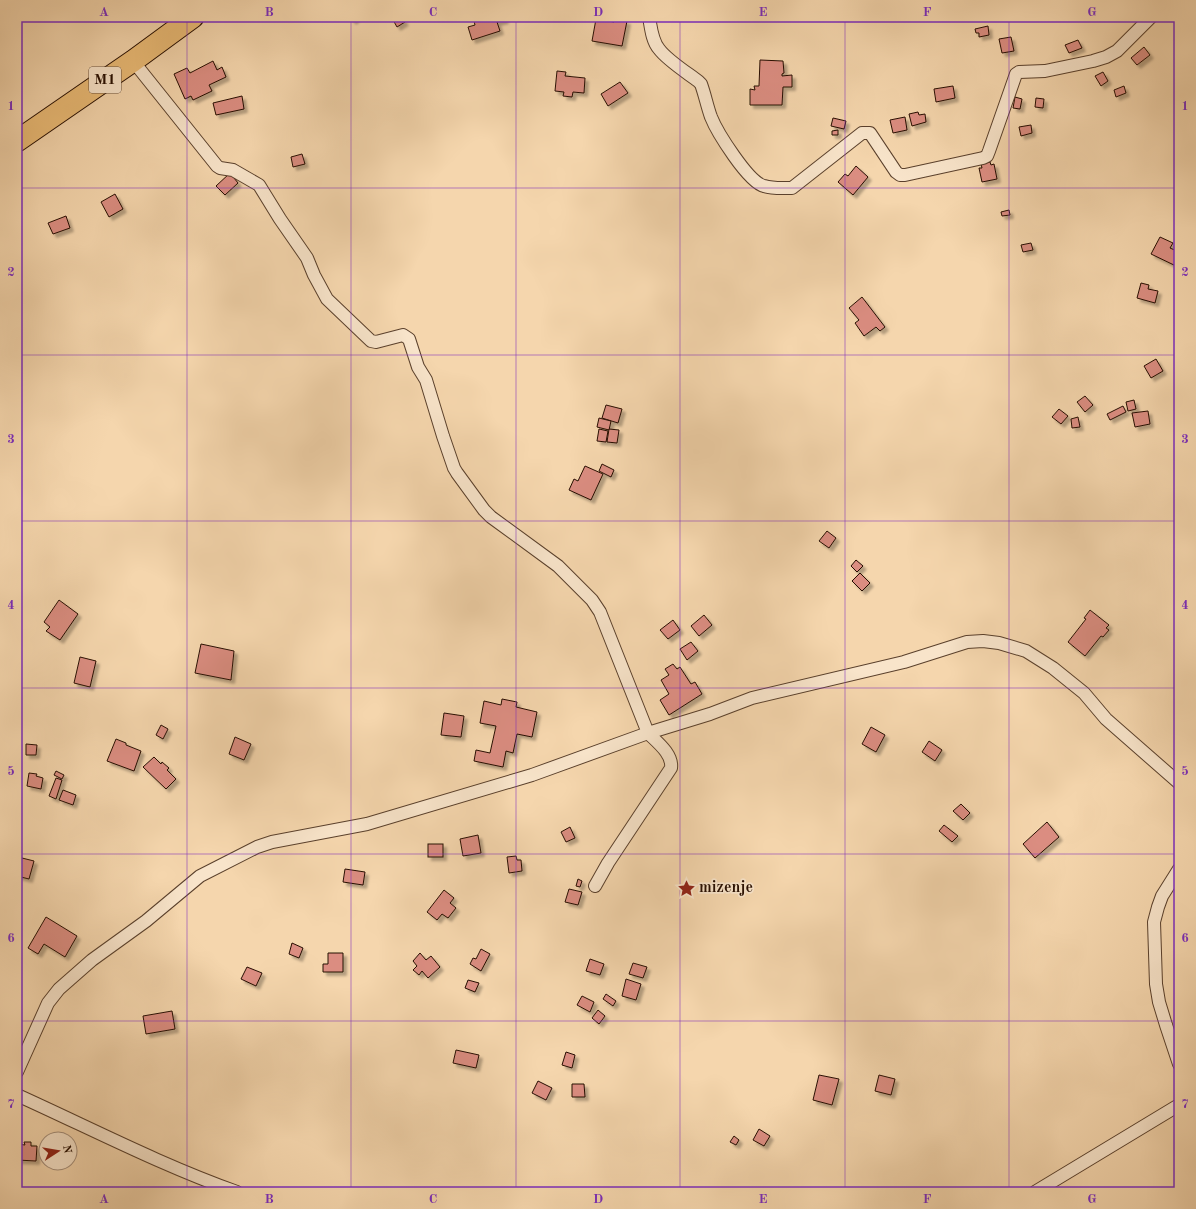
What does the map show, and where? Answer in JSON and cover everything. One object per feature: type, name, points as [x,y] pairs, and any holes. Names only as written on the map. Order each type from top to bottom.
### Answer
[{"type":"highway","name":"M1","points":[[17,142],[193,17]]},
{"type":"street","points":[[649,17],[658,49],[701,84],[711,117],[739,163],[756,182],[763,186],[780,188],[792,188],[866,132],[870,133],[896,172],[900,175],[983,158],[987,156],[989,151],[1016,74],[1019,72],[1056,69],[1106,57],[1117,51],[1151,17]]},
{"type":"street","points":[[133,61],[216,166],[233,170],[259,184],[280,219],[307,258],[314,275],[327,298],[372,341],[376,342],[403,335],[409,339],[418,366],[426,380],[454,468],[484,510],[491,517],[558,566],[600,612],[648,733],[659,743],[672,763],[671,768],[608,862],[595,886]]},
{"type":"street","points":[[17,1072],[48,1003],[59,989],[92,960],[146,921],[200,876],[257,847],[264,844],[383,820],[532,776],[648,733],[710,714],[752,698],[904,662],[962,642],[983,641],[999,643],[1026,651],[1053,668],[1084,693],[1106,719],[1179,783]]},
{"type":"street","points":[[1179,868],[1162,896],[1154,922],[1156,984],[1159,1002],[1179,1064]]},
{"type":"street","points":[[17,1095],[73,1120],[151,1158],[200,1179],[237,1192]]},
{"type":"street","points":[[1035,1192],[1179,1105]]},
{"type":"building","points":[[349,17],[357,17],[353,21]]},
{"type":"building","points":[[401,17],[405,22],[397,27],[392,18]]},
{"type":"building","points":[[473,17],[504,17],[505,20],[497,22],[500,31],[472,40],[468,27],[475,25]]},
{"type":"building","points":[[596,19],[614,22],[614,19],[627,21],[622,46],[592,41]]},
{"type":"building","points":[[988,26],[989,35],[979,37],[979,33],[976,33],[975,29]]},
{"type":"building","points":[[1011,37],[1014,51],[1002,53],[999,39]]},
{"type":"building","points":[[1078,40],[1082,48],[1069,53],[1065,45]]},
{"type":"building","points":[[1144,47],[1150,55],[1137,65],[1131,58]]},
{"type":"building","points":[[760,60],[783,61],[784,73],[782,76],[792,75],[792,87],[783,87],[782,105],[750,105],[750,89],[755,90],[754,86],[759,86]]},
{"type":"building","points":[[213,61],[217,70],[222,67],[226,77],[209,85],[212,91],[193,100],[191,96],[185,99],[174,74],[187,68],[190,73]]},
{"type":"building","points":[[557,71],[566,72],[565,76],[585,78],[584,93],[573,92],[572,97],[563,96],[564,92],[555,91]]},
{"type":"building","points":[[1103,72],[1108,81],[1101,86],[1095,76]]},
{"type":"building","points":[[620,82],[628,93],[608,106],[601,94]]},
{"type":"building","points":[[953,86],[955,98],[936,102],[934,89]]},
{"type":"building","points":[[1124,86],[1126,93],[1116,97],[1114,90]]},
{"type":"building","points":[[242,96],[244,109],[216,115],[213,103]]},
{"type":"building","points":[[1015,97],[1022,99],[1020,109],[1013,108]]},
{"type":"building","points":[[1036,98],[1044,99],[1043,108],[1035,107]]},
{"type":"building","points":[[918,112],[919,115],[925,114],[926,122],[912,126],[909,114]]},
{"type":"building","points":[[905,117],[907,130],[893,133],[890,120]]},
{"type":"building","points":[[833,118],[846,121],[844,129],[831,126]]},
{"type":"building","points":[[1031,125],[1032,133],[1021,136],[1019,127]]},
{"type":"building","points":[[838,130],[838,135],[832,135],[832,131]]},
{"type":"building","points":[[302,154],[305,164],[293,167],[291,157]]},
{"type":"building","points":[[990,162],[991,165],[994,164],[997,179],[982,182],[979,168],[982,168],[981,164]]},
{"type":"building","points":[[856,166],[868,177],[853,195],[838,182],[845,174],[848,176]]},
{"type":"building","points":[[230,173],[238,183],[225,195],[216,186]]},
{"type":"building","points":[[115,194],[123,209],[109,217],[101,202]]},
{"type":"building","points":[[1009,210],[1010,215],[1002,216],[1001,212]]},
{"type":"building","points":[[66,216],[70,228],[53,234],[48,223]]},
{"type":"building","points":[[1160,237],[1173,243],[1170,248],[1179,252],[1179,261],[1176,266],[1151,254]]},
{"type":"building","points":[[1031,243],[1033,250],[1023,252],[1021,245]]},
{"type":"building","points":[[1141,283],[1149,285],[1148,289],[1158,291],[1155,303],[1137,298]]},
{"type":"building","points":[[862,297],[885,327],[880,331],[876,327],[864,336],[855,323],[859,320],[849,308]]},
{"type":"building","points":[[1156,359],[1163,371],[1151,378],[1144,366]]},
{"type":"building","points":[[1085,396],[1093,405],[1085,412],[1077,402]]},
{"type":"building","points":[[1134,400],[1136,409],[1128,411],[1126,402]]},
{"type":"building","points":[[606,405],[622,409],[618,423],[602,418]]},
{"type":"building","points":[[1123,406],[1126,412],[1110,420],[1107,414]]},
{"type":"building","points":[[1059,409],[1068,416],[1061,424],[1052,417]]},
{"type":"building","points":[[1148,411],[1150,424],[1135,427],[1132,413]]},
{"type":"building","points":[[1078,417],[1080,427],[1072,428],[1071,419]]},
{"type":"building","points":[[599,418],[611,421],[609,430],[597,427]]},
{"type":"building","points":[[599,429],[608,431],[606,442],[597,441]]},
{"type":"building","points":[[609,429],[619,430],[617,443],[607,442]]},
{"type":"building","points":[[602,464],[614,470],[611,477],[599,471]]},
{"type":"building","points":[[585,466],[603,474],[591,500],[569,490],[574,479],[578,481]]},
{"type":"building","points":[[827,531],[836,538],[829,548],[819,541]]},
{"type":"building","points":[[856,560],[863,566],[857,572],[851,566]]},
{"type":"building","points":[[860,573],[870,583],[862,591],[852,581]]},
{"type":"building","points":[[59,600],[78,614],[60,640],[46,631],[50,627],[44,622]]},
{"type":"building","points":[[1090,610],[1109,625],[1106,628],[1109,630],[1103,637],[1101,636],[1085,656],[1068,642],[1086,619],[1084,618]]},
{"type":"building","points":[[704,615],[712,625],[699,636],[691,626]]},
{"type":"building","points":[[673,620],[680,630],[668,639],[660,630]]},
{"type":"building","points":[[691,642],[698,651],[687,660],[680,649]]},
{"type":"building","points":[[201,644],[234,651],[231,680],[195,673]]},
{"type":"building","points":[[80,657],[96,661],[90,687],[74,683]]},
{"type":"building","points":[[673,664],[677,669],[680,667],[691,684],[695,682],[702,694],[669,715],[660,700],[669,694],[661,680],[669,675],[665,669]]},
{"type":"building","points":[[502,699],[517,702],[516,707],[537,712],[532,737],[517,734],[513,753],[506,751],[503,767],[474,761],[476,750],[490,753],[496,726],[480,723],[484,701],[501,705]]},
{"type":"building","points":[[444,713],[464,716],[461,737],[441,735]]},
{"type":"building","points":[[161,725],[168,729],[163,739],[156,735]]},
{"type":"building","points":[[871,727],[885,735],[876,752],[862,744]]},
{"type":"building","points":[[235,737],[251,744],[244,760],[229,754]]},
{"type":"building","points":[[116,739],[141,751],[134,771],[107,761]]},
{"type":"building","points":[[929,741],[942,750],[935,761],[922,752]]},
{"type":"building","points":[[26,744],[37,745],[36,755],[26,755]]},
{"type":"building","points":[[154,757],[161,764],[162,762],[169,768],[167,770],[176,779],[166,789],[143,767]]},
{"type":"building","points":[[56,771],[64,775],[62,779],[54,775]]},
{"type":"building","points":[[29,773],[37,774],[36,776],[43,778],[41,789],[27,786]]},
{"type":"building","points":[[56,778],[62,780],[56,799],[49,796]]},
{"type":"building","points":[[63,790],[76,795],[73,805],[59,800]]},
{"type":"building","points":[[961,804],[970,813],[963,820],[953,811]]},
{"type":"building","points":[[1047,822],[1059,837],[1035,858],[1023,844]]},
{"type":"building","points":[[944,825],[958,836],[952,842],[939,831]]},
{"type":"building","points":[[570,827],[575,838],[566,842],[561,832]]},
{"type":"building","points":[[478,835],[481,853],[463,856],[460,839]]},
{"type":"building","points":[[428,844],[443,844],[443,857],[428,857]]},
{"type":"building","points":[[516,856],[517,860],[521,860],[522,871],[509,873],[507,857]]},
{"type":"building","points":[[22,858],[34,861],[29,879],[17,876]]},
{"type":"building","points":[[345,869],[365,872],[363,885],[343,882]]},
{"type":"building","points":[[578,879],[582,881],[580,887],[576,886]]},
{"type":"building","points":[[569,889],[582,892],[578,905],[565,902]]},
{"type":"building","points":[[444,890],[454,898],[450,903],[456,908],[448,918],[442,914],[437,920],[427,912]]},
{"type":"building","points":[[46,917],[77,936],[65,957],[44,944],[38,954],[28,948]]},
{"type":"building","points":[[292,943],[303,948],[299,958],[289,954]]},
{"type":"building","points":[[481,949],[490,954],[481,971],[470,964],[473,958],[476,959]]},
{"type":"building","points":[[328,953],[343,953],[343,972],[323,972],[323,964],[328,964]]},
{"type":"building","points":[[420,953],[426,960],[431,956],[440,967],[428,978],[422,971],[419,975],[413,970],[417,966],[413,961]]},
{"type":"building","points":[[590,959],[604,964],[600,975],[586,971]]},
{"type":"building","points":[[633,963],[647,967],[643,978],[629,974]]},
{"type":"building","points":[[247,967],[262,973],[256,986],[241,979]]},
{"type":"building","points":[[626,979],[641,984],[636,1000],[622,996]]},
{"type":"building","points":[[468,980],[479,983],[475,992],[465,988]]},
{"type":"building","points":[[606,994],[616,1001],[613,1006],[603,999]]},
{"type":"building","points":[[582,996],[594,1002],[590,1012],[577,1005]]},
{"type":"building","points":[[598,1010],[605,1016],[599,1024],[592,1018]]},
{"type":"building","points":[[172,1011],[175,1029],[146,1034],[143,1016]]},
{"type":"building","points":[[456,1050],[479,1055],[476,1068],[453,1063]]},
{"type":"building","points":[[566,1052],[575,1055],[572,1068],[562,1065]]},
{"type":"building","points":[[819,1075],[839,1079],[832,1105],[813,1100]]},
{"type":"building","points":[[879,1075],[895,1079],[891,1095],[875,1091]]},
{"type":"building","points":[[538,1081],[552,1088],[546,1100],[532,1093]]},
{"type":"building","points":[[572,1084],[584,1084],[585,1097],[572,1097]]},
{"type":"building","points":[[759,1129],[770,1136],[764,1146],[753,1140]]},
{"type":"building","points":[[734,1136],[739,1140],[736,1145],[730,1142]]},
{"type":"building","points":[[24,1142],[31,1142],[31,1146],[37,1146],[36,1161],[17,1160],[17,1144],[25,1145]]},
{"type":"place","name":"mizenje","points":[[686,888]]}]
